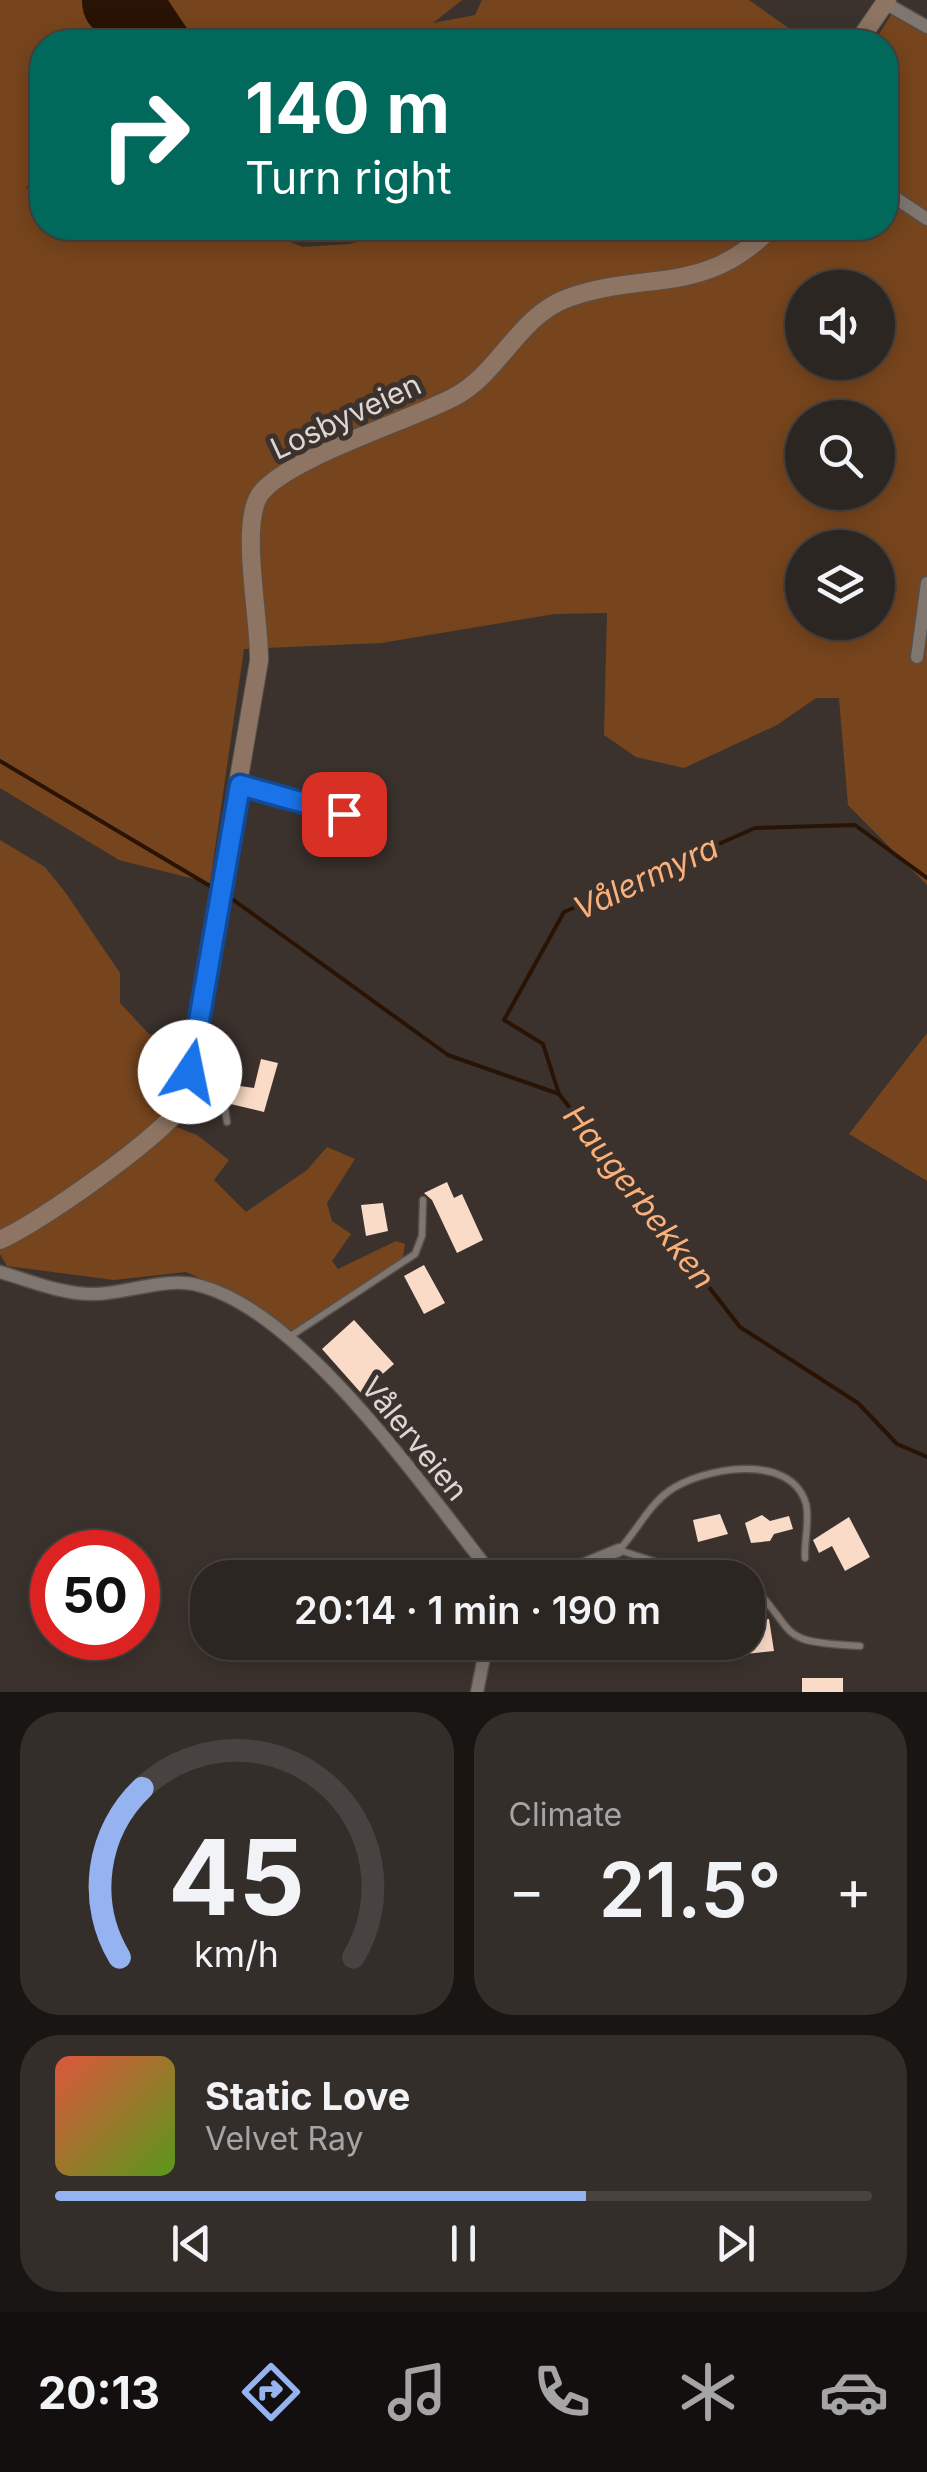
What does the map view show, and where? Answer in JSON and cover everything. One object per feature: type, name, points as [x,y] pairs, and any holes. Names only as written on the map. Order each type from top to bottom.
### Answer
[{"type":"main road","points":[[866,30],[886,2]]},
{"type":"main road","name":"Losbyveien","points":[[183,1104],[259,661],[252,511],[274,479],[459,395],[491,370],[530,322],[563,300],[711,270],[754,240]]},
{"type":"main road","points":[[0,1240],[140,1147],[183,1104]]},
{"type":"street","points":[[886,2],[927,26]]},
{"type":"street","points":[[898,199],[927,218]]},
{"type":"street","points":[[917,657],[927,583]]},
{"type":"street","name":"Vålerveien","points":[[0,1272],[85,1294],[180,1282],[227,1295],[289,1337],[330,1375],[479,1560]]},
{"type":"street","points":[[587,1560],[620,1550]]},
{"type":"street","points":[[478,1692],[484,1660]]},
{"type":"lane","points":[[240,785],[344,814]]},
{"type":"lane","points":[[183,1104],[225,1109],[227,1122]]},
{"type":"lane","points":[[289,1337],[415,1254],[422,1236],[422,1200]]},
{"type":"lane","points":[[651,1560],[620,1550],[657,1501],[677,1486],[711,1472],[748,1468],[770,1474],[801,1494],[806,1512],[805,1558]]},
{"type":"lane","points":[[765,1605],[786,1632],[800,1640],[860,1646]]},
{"type":"shaded area","points":[[0,0],[462,0],[433,23],[475,15],[482,0],[749,0],[791,30],[30,30],[30,183],[26,188],[30,190],[30,240],[285,240],[303,247],[365,240],[898,240],[898,30],[882,30],[891,15],[919,31],[927,26],[927,209],[922,214],[927,219],[927,885],[848,805],[839,698],[816,698],[777,725],[684,768],[636,757],[604,735],[607,613],[555,614],[381,643],[244,649],[210,883],[119,860],[0,788]]},
{"type":"shaded area","points":[[82,0],[168,0],[188,30],[96,30],[85,17]]},
{"type":"shaded area","points":[[0,840],[45,867],[65,892],[120,973],[120,1003],[149,1034],[186,1039],[177,1094],[159,1120],[197,1135],[229,1160],[214,1180],[246,1212],[307,1170],[327,1147],[355,1159],[327,1203],[332,1221],[351,1234],[332,1261],[338,1269],[396,1241],[405,1244],[402,1263],[292,1331],[243,1297],[186,1272],[114,1280],[7,1266],[0,1254]]},
{"type":"shaded area","points":[[927,1033],[927,1181],[849,1134]]},
{"type":"building","points":[[261,1059],[278,1063],[264,1112],[222,1102],[226,1084],[254,1088]]},
{"type":"building","points":[[447,1182],[454,1198],[462,1194],[483,1240],[457,1253],[432,1200],[424,1193]]},
{"type":"building","points":[[383,1203],[388,1231],[366,1236],[361,1205]]},
{"type":"building","points":[[424,1265],[445,1303],[424,1314],[404,1276]]},
{"type":"building","points":[[354,1320],[394,1364],[361,1393],[322,1349]]},
{"type":"building","points":[[720,1514],[728,1534],[698,1542],[693,1520]]},
{"type":"building","points":[[762,1515],[770,1521],[789,1516],[793,1529],[774,1534],[770,1541],[751,1543],[745,1523]]},
{"type":"building","points":[[849,1517],[870,1557],[845,1571],[832,1546],[819,1553],[813,1540]]},
{"type":"building","points":[[769,1619],[774,1651],[765,1652],[765,1620]]},
{"type":"building","points":[[802,1678],[843,1678],[843,1692],[802,1692]]},
{"type":"waterway","name":"Haugerbekken","points":[[0,761],[210,886]]},
{"type":"waterway","name":"Vålermyra","points":[[559,1094],[543,1044],[504,1020],[564,912],[755,828],[855,825],[927,878]]},
{"type":"waterway","name":"Haugerbekken","points":[[232,899],[448,1055],[559,1094],[740,1327],[858,1403],[897,1444],[927,1457]]},
{"type":"route","points":[[190,1072],[240,785],[344,814]]}]
